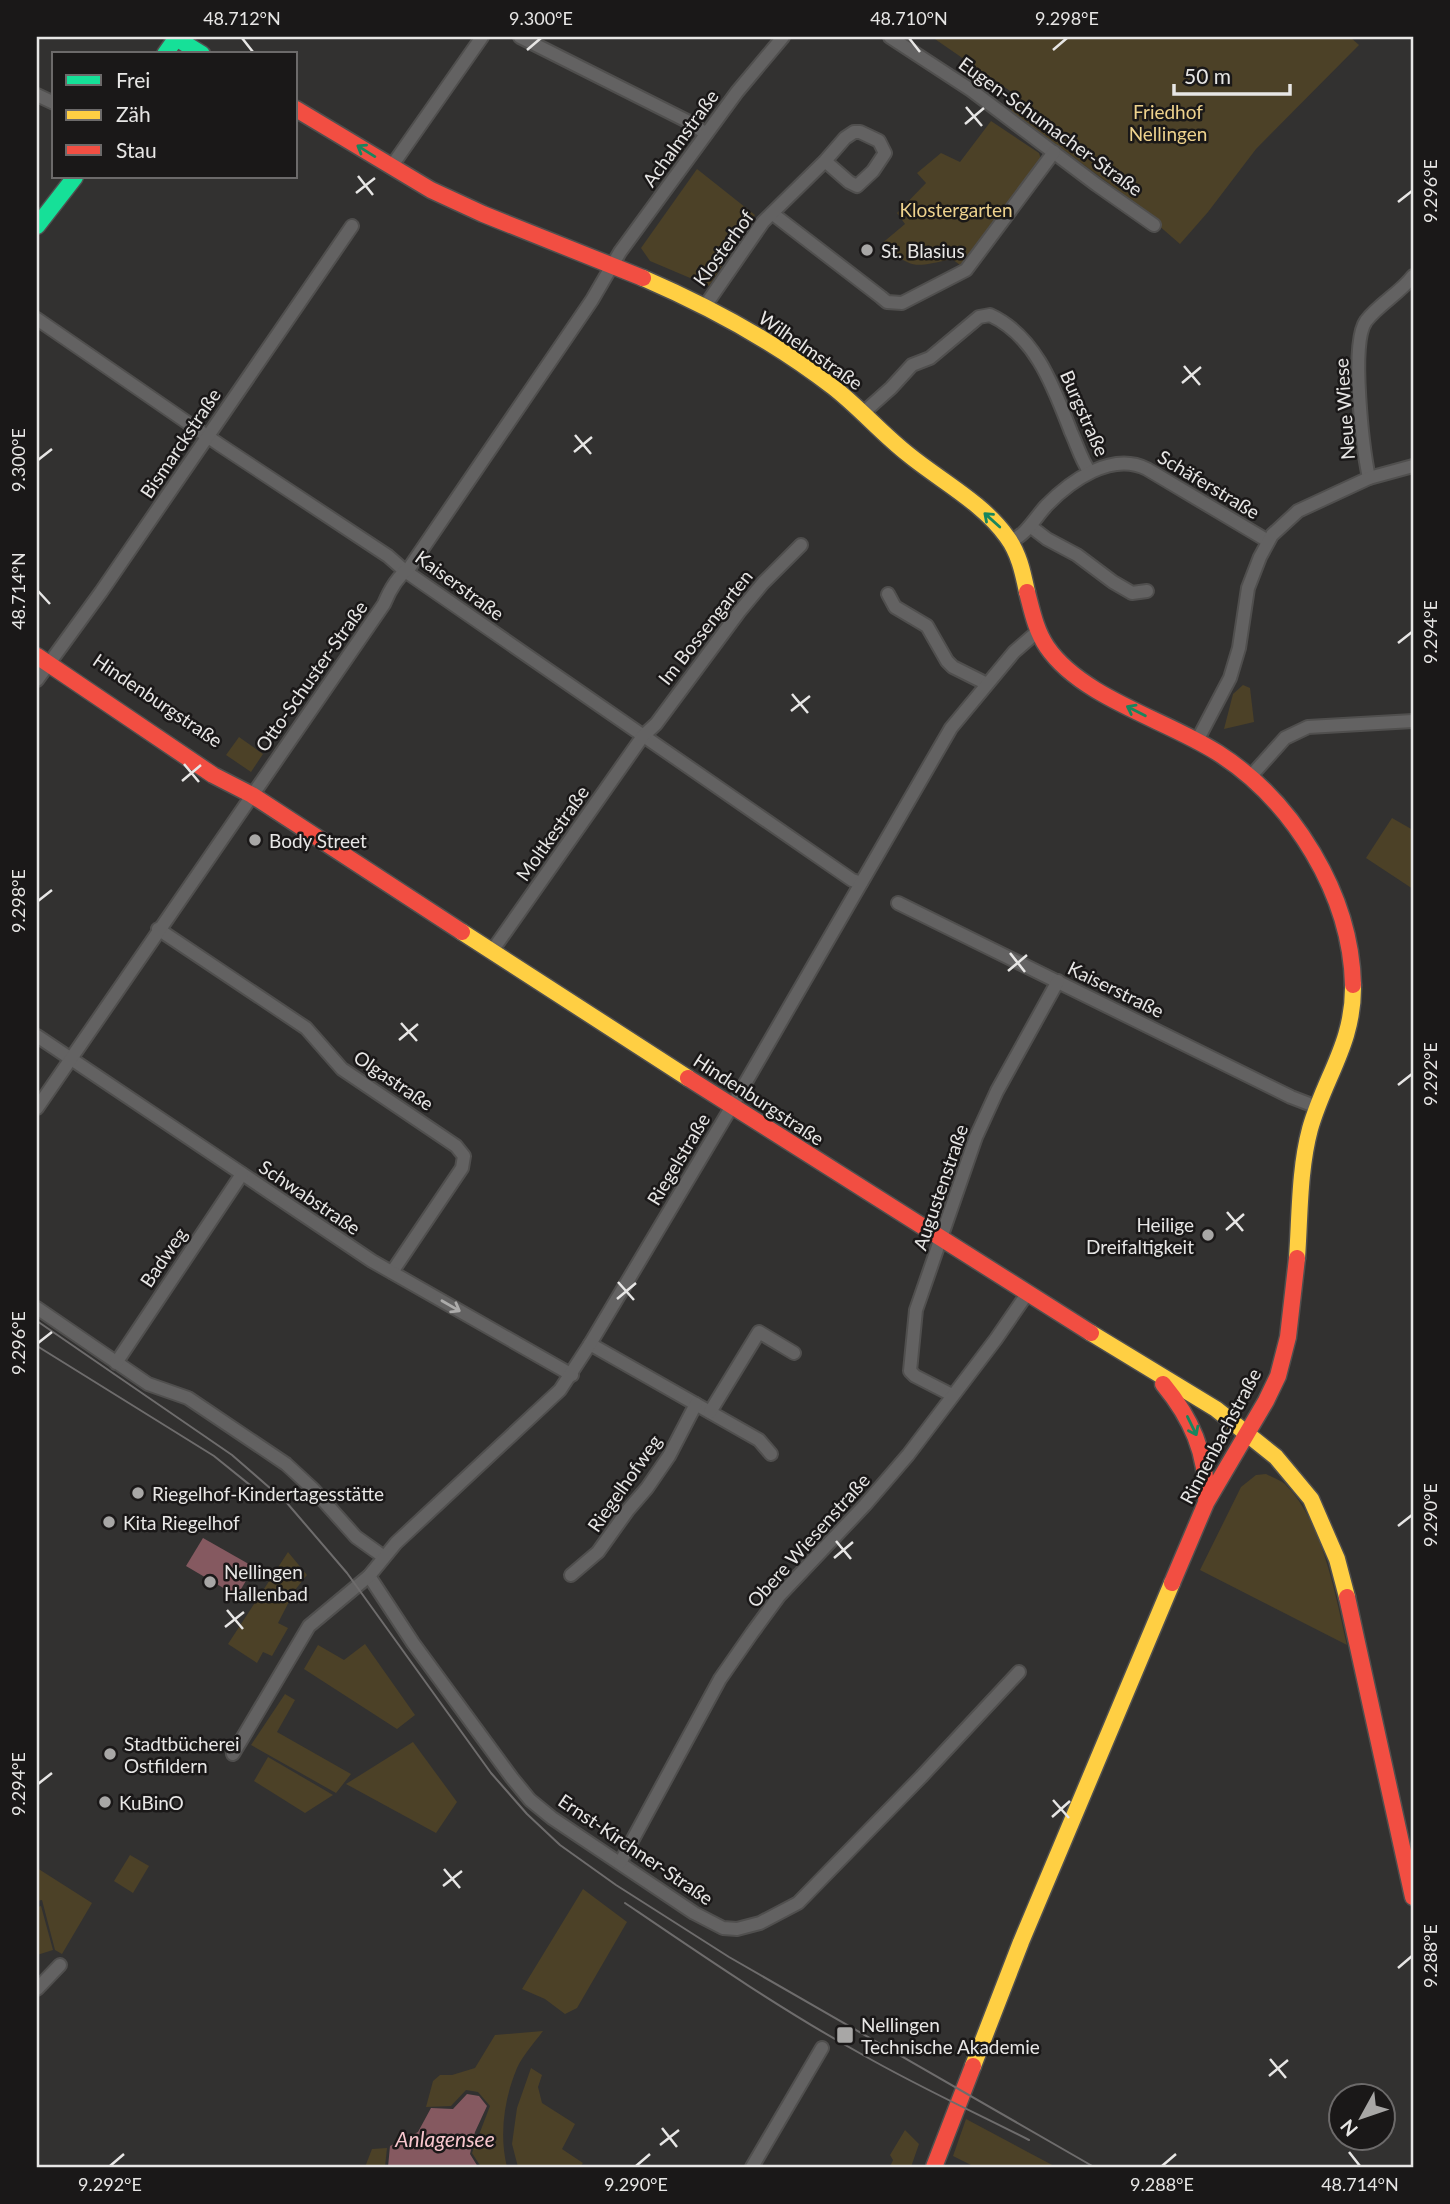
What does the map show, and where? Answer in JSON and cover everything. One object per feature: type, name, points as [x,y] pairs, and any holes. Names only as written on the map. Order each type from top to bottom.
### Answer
[{"type":"main road","points":[[177,38],[199,52]]},
{"type":"main road","name":"Wilhelmstraße","points":[[298,110],[391,167],[452,200],[705,306],[821,378],[895,444],[999,525],[1011,541],[1023,572],[1037,632],[1054,657],[1079,678],[1133,710],[1198,739]]},
{"type":"main road","points":[[37,226],[74,178]]},
{"type":"main road","name":"Hindenburgstraße","points":[[37,644],[47,658],[219,767],[252,795],[1027,1294],[1216,1409],[1276,1457],[1302,1485],[1321,1518],[1337,1559],[1357,1634],[1413,1897]]},
{"type":"main road","name":"Rinnenbachstraße","points":[[933,2167],[1021,1942],[1206,1503],[1278,1375],[1284,1350],[1307,1146],[1317,1107],[1350,1025],[1351,967],[1344,921],[1318,867],[1266,790],[1251,776],[1198,739]]},
{"type":"main road","points":[[1152,1371],[1177,1399],[1199,1441],[1206,1474],[1206,1503]]},
{"type":"street","points":[[391,167],[482,37]]},
{"type":"street","points":[[520,37],[691,123],[706,134]]},
{"type":"street","name":"Achalmstraße","points":[[612,265],[706,134],[783,37]]},
{"type":"street","name":"Eugen-Schumacher-Straße","points":[[890,37],[971,90],[1154,225]]},
{"type":"street","name":"Klosterhof","points":[[705,306],[763,222],[845,138],[854,132],[860,132],[879,141],[886,153],[873,171],[857,186],[825,161]]},
{"type":"street","name":"Klosterhof","points":[[773,214],[887,302],[902,303],[961,274],[974,262],[1054,152]]},
{"type":"street","name":"Bismarckstraße","points":[[37,680],[47,658],[101,592],[352,226]]},
{"type":"street","name":"Otto-Schuster-Straße","points":[[37,1108],[384,604],[395,583],[410,567],[592,300],[612,265]]},
{"type":"street","name":"Neue Wiese","points":[[1370,478],[1366,461],[1360,385],[1360,334],[1366,321],[1413,276]]},
{"type":"street","name":"Burgstraße","points":[[863,413],[912,365],[930,358],[985,314],[996,317],[1009,327],[1041,363],[1053,384],[1089,471]]},
{"type":"street","name":"Kaiserstraße","points":[[37,319],[388,556],[405,571],[643,736],[833,867],[861,883]]},
{"type":"street","name":"Schäferstraße","points":[[1089,471],[1126,462],[1139,465],[1268,541]]},
{"type":"street","points":[[1198,739],[1230,678],[1248,588],[1268,541],[1278,528],[1298,511],[1370,478],[1413,466]]},
{"type":"street","points":[[1011,541],[1016,540],[1054,499],[1089,471]]},
{"type":"street","points":[[1030,526],[1132,593],[1147,591]]},
{"type":"street","name":"Im Bossengarten","points":[[643,736],[656,724],[739,612],[801,545]]},
{"type":"street","points":[[888,594],[895,607],[927,626],[953,667],[987,684]]},
{"type":"street","name":"Riegelstraße","points":[[233,1754],[303,1633],[369,1576],[396,1542],[551,1400],[572,1375],[951,728],[1014,652],[1037,632]]},
{"type":"street","points":[[1251,776],[1285,738],[1301,729],[1321,725],[1413,720]]},
{"type":"street","name":"Moltkestraße","points":[[492,951],[643,736]]},
{"type":"street","name":"Kaiserstraße","points":[[898,903],[1291,1097],[1317,1107]]},
{"type":"street","name":"Olgastraße","points":[[158,929],[306,1028],[342,1069],[456,1146],[464,1156],[462,1168],[391,1272]]},
{"type":"street","name":"Augustenstraße","points":[[952,1395],[915,1376],[909,1367],[914,1349],[916,1310],[976,1136],[997,1091],[1058,981]]},
{"type":"street","name":"Schwabstraße","points":[[37,1036],[350,1247],[572,1375]]},
{"type":"street","name":"Badweg","points":[[116,1363],[242,1174]]},
{"type":"street","name":"Obere Wiesenstraße","points":[[620,1863],[720,1679],[752,1633],[779,1596],[865,1506],[908,1455],[1027,1294]]},
{"type":"street","points":[[37,1308],[148,1384],[188,1398],[286,1464],[313,1489],[354,1535],[384,1557]]},
{"type":"street","points":[[710,1412],[759,1332],[793,1353]]},
{"type":"street","points":[[590,1344],[759,1440],[771,1454]]},
{"type":"street","name":"Riegelhofweg","points":[[571,1574],[598,1552],[628,1510],[647,1489],[669,1456],[696,1404]]},
{"type":"street","name":"Ernst-Kirchner-Straße","points":[[369,1576],[421,1654],[530,1800],[552,1818],[705,1920],[723,1928],[746,1928],[784,1912],[815,1888],[1019,1672]]},
{"type":"street","points":[[37,1989],[61,1965]]},
{"type":"street","points":[[752,2167],[822,2048]]},
{"type":"green space","name":"Friedhof Nellingen","points":[[932,37],[1350,37],[1359,45],[1256,149],[1180,244],[1119,191],[1011,111],[1020,98]]},
{"type":"green space","name":"Klostergarten","points":[[991,121],[1039,153],[1042,162],[973,254],[960,265],[952,259],[920,265],[901,259],[880,245],[905,224],[897,213],[926,183],[917,173],[941,153],[960,162]]},
{"type":"green space","points":[[697,169],[755,215],[709,286],[650,261],[641,248]]},
{"type":"green space","points":[[1243,685],[1250,688],[1254,722],[1224,729],[1233,694]]},
{"type":"green space","points":[[239,737],[263,754],[251,772],[226,755]]},
{"type":"green space","points":[[1392,818],[1413,830],[1413,889],[1366,858]]},
{"type":"green space","points":[[1266,1474],[1285,1484],[1309,1518],[1326,1560],[1347,1645],[1200,1570],[1241,1487],[1256,1475]]},
{"type":"green space","points":[[288,1552],[307,1575],[295,1590],[278,1623],[288,1628],[272,1656],[263,1652],[257,1663],[228,1644]]},
{"type":"green space","points":[[365,1644],[415,1715],[397,1729],[304,1669],[318,1645],[344,1660]]},
{"type":"green space","points":[[285,1694],[295,1700],[277,1732],[351,1774],[336,1793],[251,1745]]},
{"type":"green space","points":[[413,1742],[457,1802],[436,1833],[346,1784]]},
{"type":"green space","points":[[268,1757],[333,1795],[305,1813],[254,1781]]},
{"type":"green space","points":[[130,1855],[149,1866],[133,1893],[114,1881]]},
{"type":"green space","points":[[37,1868],[92,1903],[62,1954],[55,1950],[42,1900],[37,1901]]},
{"type":"green space","points":[[583,1889],[627,1922],[577,2008],[565,2014],[545,1999],[522,1989]]},
{"type":"green space","points":[[41,1906],[53,1950],[37,1955],[37,1907]]},
{"type":"green space","points":[[543,2031],[519,2063],[509,2092],[503,2130],[507,2167],[481,2167],[472,2153],[490,2106],[478,2092],[466,2090],[451,2106],[426,2107],[433,2081],[440,2075],[452,2075],[475,2068],[495,2035]]},
{"type":"green space","points":[[531,2068],[542,2075],[538,2087],[542,2103],[575,2124],[562,2149],[583,2163],[580,2167],[518,2167],[512,2144],[517,2108]]},
{"type":"green space","points":[[966,2119],[1056,2167],[975,2167],[953,2156]]},
{"type":"green space","points":[[905,2130],[919,2144],[911,2167],[890,2167],[893,2160],[890,2155]]},
{"type":"green space","points":[[387,2148],[385,2167],[365,2167],[372,2149]]},
{"type":"water","points":[[203,1538],[254,1567],[237,1596],[186,1566]]},
{"type":"water","name":"Anlagensee","points":[[467,2094],[479,2096],[487,2106],[475,2132],[470,2154],[478,2167],[388,2167],[390,2146],[418,2132],[431,2108],[453,2109]]},
{"type":"tram line","points":[[37,1321],[232,1455],[287,1503],[347,1573],[491,1773],[527,1814],[560,1845],[616,1885],[729,1957],[1094,2167]]},
{"type":"tram line","points":[[37,1346],[214,1456],[271,1502]]},
{"type":"tram line","points":[[625,1903],[742,1982],[832,2037],[1029,2140]]},
{"type":"traffic: fast","points":[[166,52],[177,37]]},
{"type":"traffic: fast","points":[[176,38],[199,52]]},
{"type":"traffic: fast","points":[[37,226],[74,178]]},
{"type":"traffic: slow","points":[[643,278],[741,326],[788,355],[843,395],[899,447],[974,503],[997,525],[1015,550],[1027,592]]},
{"type":"traffic: slow","points":[[462,932],[688,1078]]},
{"type":"traffic: slow","points":[[1297,1258],[1306,1145],[1316,1110],[1349,1025],[1353,985]]},
{"type":"traffic: slow","points":[[1091,1333],[1216,1409],[1276,1457],[1311,1499],[1337,1559],[1347,1597]]},
{"type":"traffic: slow","points":[[973,2066],[1021,1942],[1172,1583]]},
{"type":"traffic: jam","points":[[298,110],[431,190],[483,214],[643,278]]},
{"type":"traffic: jam","points":[[1027,592],[1040,634],[1062,665],[1081,680],[1126,707],[1218,753],[1245,773],[1293,824],[1313,853],[1342,917],[1350,951],[1353,985]]},
{"type":"traffic: jam","points":[[37,656],[213,775],[252,795],[462,932]]},
{"type":"traffic: jam","points":[[688,1078],[1091,1333]]},
{"type":"traffic: jam","points":[[1172,1583],[1206,1503],[1278,1376],[1288,1337],[1297,1258]]},
{"type":"traffic: jam","points":[[1163,1384],[1182,1410],[1195,1437],[1204,1466],[1206,1498]]},
{"type":"traffic: jam","points":[[1347,1597],[1413,1897]]},
{"type":"traffic: jam","points":[[934,2167],[973,2066]]},
{"type":"place","name":"St. Blasius","points":[[867,250]]},
{"type":"place","name":"Body Street","points":[[255,840]]},
{"type":"place","name":"Heilige Dreifaltigkeit","points":[[1208,1235]]},
{"type":"place","name":"Riegelhof-Kindertagesstätte","points":[[138,1493]]},
{"type":"place","name":"Kita Riegelhof","points":[[109,1522]]},
{"type":"place","name":"Nellingen Hallenbad","points":[[210,1582]]},
{"type":"place","name":"Stadtbücherei Ostfildern","points":[[110,1754]]},
{"type":"place","name":"KuBinO","points":[[105,1802]]},
{"type":"place","name":"Nellingen Technische Akademie","points":[[845,2035]]}]
